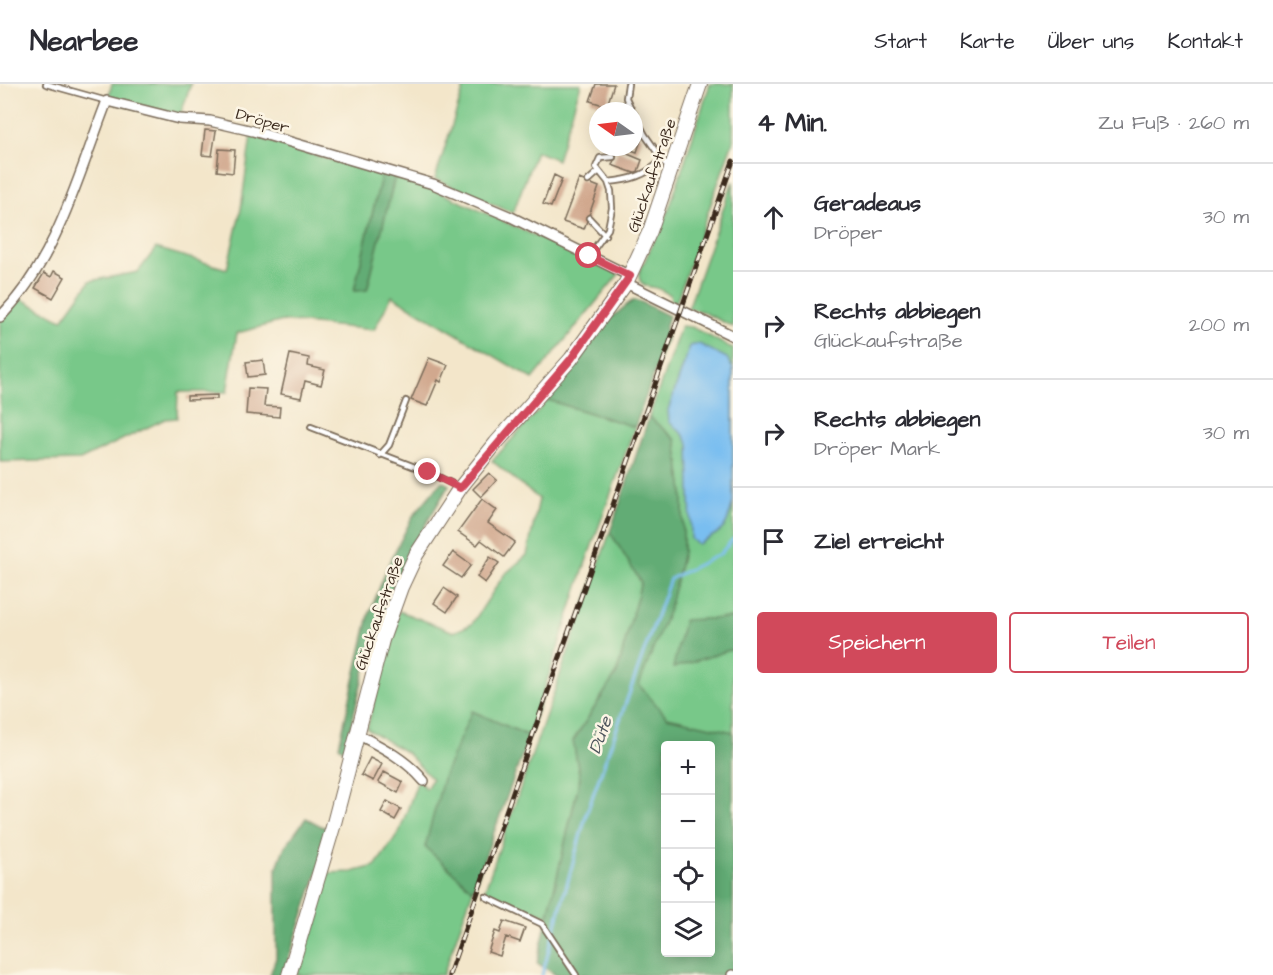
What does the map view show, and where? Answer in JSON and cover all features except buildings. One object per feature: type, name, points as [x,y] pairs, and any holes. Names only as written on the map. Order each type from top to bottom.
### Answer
[{"type":"main road","name":"Glückaufstraße","points":[[289,975],[382,640],[401,587],[416,555],[460,488],[571,359],[628,280],[650,231],[666,166],[700,84]]},
{"type":"street","name":"Dröper","points":[[107,101],[179,119],[210,121],[253,131],[414,178],[511,217],[589,256],[628,280],[733,336]]},
{"type":"street","points":[[0,317],[19,298],[52,242],[79,179],[107,101]]},
{"type":"street","points":[[357,734],[390,751],[414,769],[423,781]]},
{"type":"lane","points":[[46,84],[107,101]]},
{"type":"lane","points":[[628,84],[626,98],[628,102]]},
{"type":"lane","points":[[608,182],[630,180],[666,166],[643,128]]},
{"type":"lane","points":[[589,256],[605,235],[612,208],[608,182],[597,167],[600,158],[612,158]]},
{"type":"lane","points":[[588,181],[599,171]]},
{"type":"lane","points":[[590,219],[605,235]]},
{"type":"lane","points":[[380,454],[389,445],[406,400]]},
{"type":"lane","points":[[311,427],[443,478],[460,488]]},
{"type":"lane","points":[[486,897],[542,924],[576,975]]},
{"type":"green space","points":[[112,84],[191,84],[179,119],[107,101]]},
{"type":"green space","points":[[465,84],[581,84],[557,160],[536,151],[513,213],[435,179]]},
{"type":"green space","points":[[710,84],[733,84],[733,141],[676,303],[671,300],[670,295],[643,285],[639,273],[669,209]]},
{"type":"green space","points":[[251,135],[382,173],[354,291],[367,290],[395,176],[435,190],[619,274],[533,379],[392,296],[374,330],[283,321],[237,333],[227,392],[178,392],[177,418],[165,419],[80,460],[0,462],[0,321],[21,299],[62,320],[90,281],[138,272],[156,248],[227,269],[241,209]]},
{"type":"green space","points":[[382,173],[395,176],[367,290],[354,291]]},
{"type":"green space","points":[[733,181],[733,327],[701,311],[688,309]]},
{"type":"green space","points":[[635,300],[669,316],[665,329],[667,337],[635,427],[548,400],[611,317]]},
{"type":"green space","points":[[681,326],[692,327],[733,349],[733,618],[685,620],[674,668],[733,649],[733,732],[667,717],[638,685],[669,609],[683,552],[683,492],[676,440],[649,417]]},
{"type":"green space","points":[[548,400],[635,427],[587,559],[529,736],[472,711],[425,847],[473,890],[443,975],[297,975],[326,873],[352,872],[375,866],[399,833],[418,780],[426,789],[432,779],[407,753],[367,729],[388,644],[399,611],[454,632],[472,624],[504,575],[527,555],[539,499],[492,461]]},
{"type":"green space","points":[[649,417],[676,440],[683,492],[683,552],[669,609],[639,685],[667,717],[733,732],[733,971],[724,975],[556,975],[537,963],[580,778],[573,741],[617,673],[641,582],[610,532]]},
{"type":"green space","points":[[442,481],[449,485],[389,595],[367,663],[345,750],[339,746],[369,615],[389,563],[413,516]]},
{"type":"green space","points":[[610,532],[641,582],[617,673],[573,741],[580,778],[548,916],[484,892]]},
{"type":"green space","points":[[733,618],[733,649],[673,668],[684,620]]},
{"type":"green space","points":[[472,711],[529,736],[473,890],[425,847],[444,775]]},
{"type":"green space","points":[[306,818],[323,827],[333,827],[283,975],[270,975],[276,958],[276,870],[284,848]]},
{"type":"water","points":[[699,344],[727,358],[733,369],[733,502],[723,529],[698,544],[691,539],[689,444],[683,434],[669,422],[668,410],[690,346]]},
{"type":"waterway","name":"Düte","points":[[542,975],[587,812],[670,579],[720,554],[733,539]]},
{"type":"railway","points":[[449,975],[733,161]]},
{"type":"route","points":[[428,472],[460,488],[496,443],[571,359],[612,304],[630,276],[589,256]]}]
